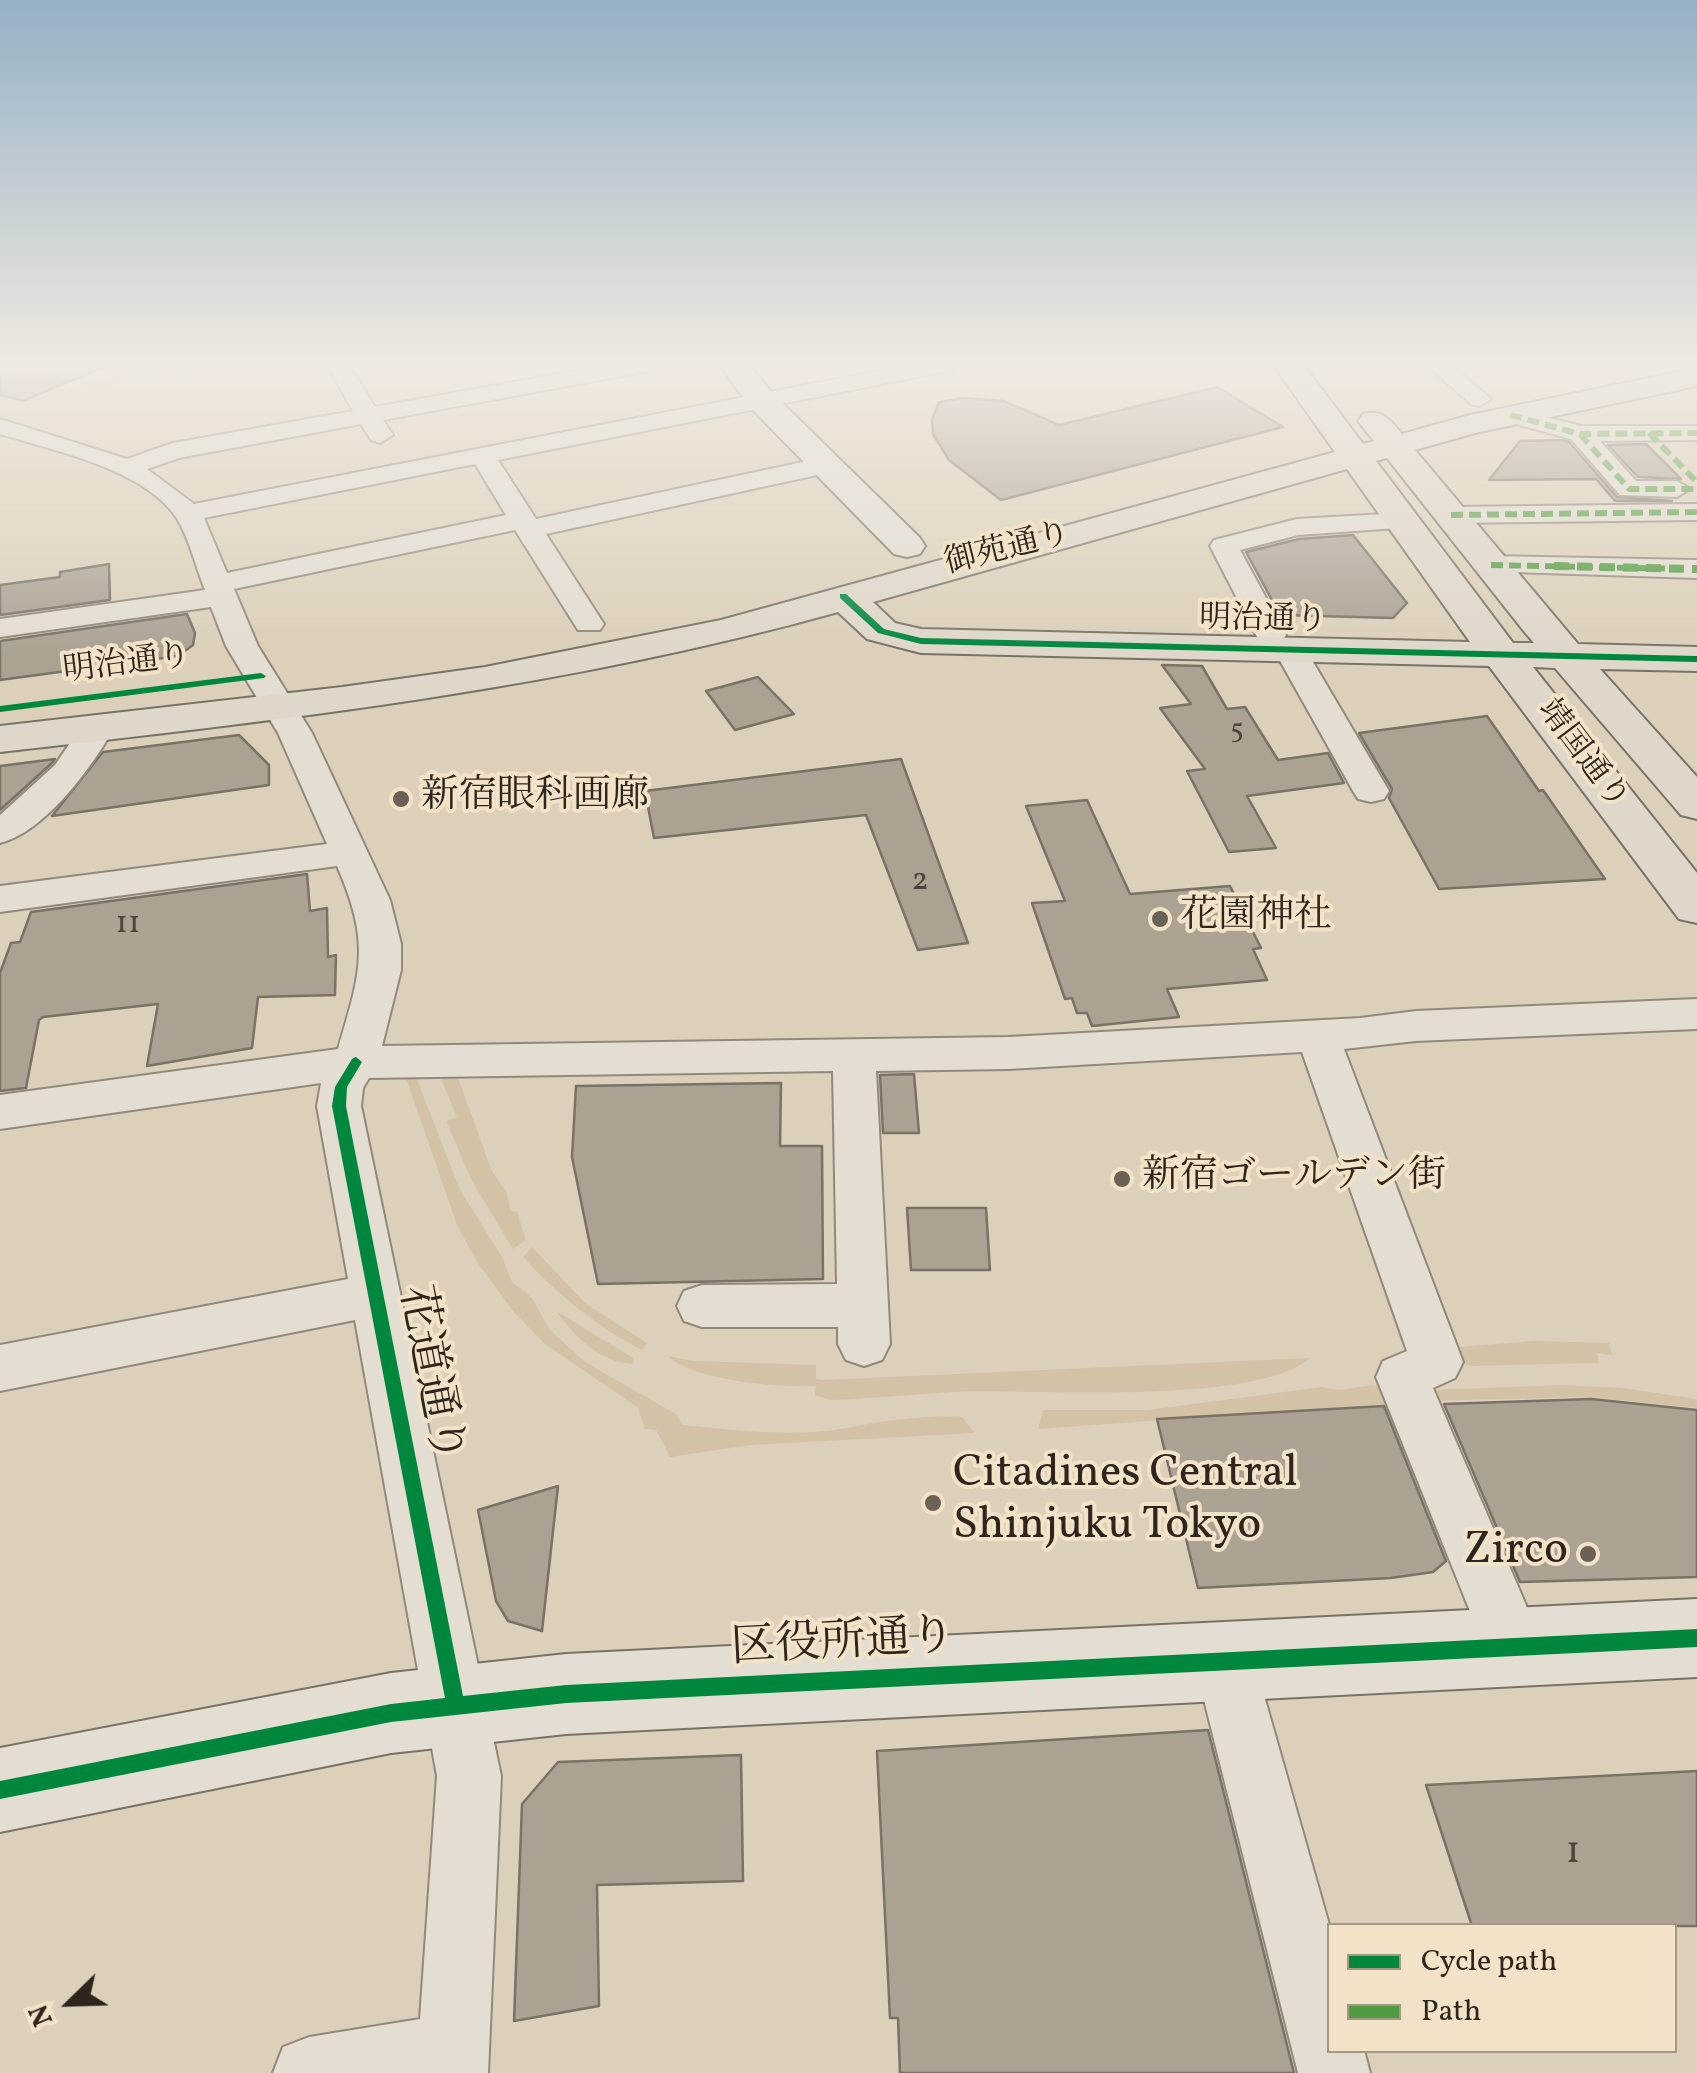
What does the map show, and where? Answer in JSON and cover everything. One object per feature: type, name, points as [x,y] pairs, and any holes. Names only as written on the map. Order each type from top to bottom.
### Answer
[{"type":"main road","name":"御苑通り","points":[[864,579],[907,546],[1042,510],[1282,460]]},
{"type":"main road","name":"御苑通り","points":[[864,579],[1076,534],[1306,460]]},
{"type":"main road","name":"靖国通り","points":[[1358,460],[1697,908]]},
{"type":"main road","name":"靖国通り","points":[[1406,460],[1561,648],[1696,802]]},
{"type":"main road","points":[[1042,510],[1076,534]]},
{"type":"main road","name":"明治通り","points":[[0,739],[97,728],[270,692],[430,654],[589,624],[853,561],[864,579],[881,631],[921,641],[1561,648],[1697,644]]},
{"type":"main road","name":"明治通り","points":[[0,709],[485,679],[726,631],[864,579]]},
{"type":"main road","name":"明治通り","points":[[1561,648],[1697,660]]},
{"type":"street","points":[[101,460],[156,485],[188,513],[457,460]]},
{"type":"street","points":[[126,468],[149,460]]},
{"type":"street","points":[[396,460],[402,470]]},
{"type":"street","points":[[485,460],[589,624]]},
{"type":"street","points":[[821,460],[907,546]]},
{"type":"street","points":[[1603,460],[1629,490],[1694,478]]},
{"type":"street","points":[[1676,460],[1694,478]]},
{"type":"street","points":[[0,628],[220,591],[526,524],[826,465]]},
{"type":"street","points":[[1451,514],[1697,512]]},
{"type":"street","name":"花道通り","points":[[188,513],[242,646],[320,784],[346,853],[371,900],[381,944],[381,970],[356,1062],[341,1087],[339,1106],[469,1776],[453,2061]]},
{"type":"street","points":[[1371,791],[1224,546],[1297,527],[1402,521]]},
{"type":"street","points":[[1491,565],[1697,569]]},
{"type":"street","points":[[0,832],[23,816],[84,754],[97,728]]},
{"type":"street","points":[[0,899],[346,853]]},
{"type":"street","points":[[0,1112],[356,1062],[1008,1053],[1317,1036],[1416,1026],[1697,1014]]},
{"type":"street","points":[[1317,1036],[1420,1370],[1513,1645]]},
{"type":"street","points":[[702,1306],[863,1325],[854,1057]]},
{"type":"street","points":[[0,1368],[376,1296]]},
{"type":"street","name":"区役所通り","points":[[0,1790],[391,1713],[566,1694],[1697,1638]]},
{"type":"street","points":[[1225,1664],[1327,2047]]},
{"type":"street","points":[[309,2073],[453,2061]]},
{"type":"shaded area","points":[[439,1074],[457,1075],[491,1169],[507,1194],[511,1211],[517,1212],[526,1240],[513,1249],[472,1181],[446,1121],[457,1117]]},
{"type":"shaded area","points":[[405,1075],[416,1077],[460,1190],[502,1257],[512,1282],[532,1298],[550,1330],[585,1362],[676,1414],[682,1425],[805,1432],[903,1419],[962,1417],[975,1433],[751,1445],[670,1457],[656,1430],[645,1429],[638,1408],[544,1343],[513,1311],[477,1262],[457,1225]]},
{"type":"shaded area","points":[[532,1247],[586,1304],[647,1343],[642,1350],[593,1320],[550,1284],[523,1257]]},
{"type":"shaded area","points":[[556,1311],[633,1358],[632,1364],[599,1353],[571,1330]]},
{"type":"shaded area","points":[[1534,1341],[1609,1343],[1612,1355],[1597,1353],[1599,1363],[1471,1366],[1455,1361],[1446,1348]]},
{"type":"shaded area","points":[[668,1356],[694,1361],[816,1365],[816,1379],[822,1380],[1310,1358],[1282,1373],[1194,1389],[953,1392],[830,1400],[815,1395],[816,1386],[782,1386],[717,1377],[680,1365]]},
{"type":"shaded area","points":[[1372,1385],[1382,1388],[1388,1404],[1038,1429],[1043,1410],[1148,1410],[1322,1387],[1340,1390]]},
{"type":"shaded area","points":[[1563,1385],[1623,1388],[1697,1399],[1697,1408],[1585,1397],[1422,1401],[1429,1390]]},
{"type":"building","points":[[949,460],[1157,460],[1001,500]]},
{"type":"building","points":[[1505,460],[1584,460],[1617,497],[1672,501],[1615,501],[1596,479],[1489,480]]},
{"type":"building","points":[[1622,460],[1662,460],[1681,479],[1638,477]]},
{"type":"building","points":[[1353,535],[1407,603],[1393,618],[1280,615],[1246,552],[1299,539]]},
{"type":"building","points":[[109,564],[110,600],[0,615],[0,585],[60,577],[60,572]]},
{"type":"building","points":[[187,614],[195,633],[193,645],[178,656],[0,680],[0,641]]},
{"type":"building","points":[[1162,665],[1202,666],[1227,709],[1245,707],[1278,760],[1328,753],[1344,783],[1247,796],[1276,848],[1229,852],[1187,771],[1205,769],[1160,708],[1191,704]]},
{"type":"building","points":[[758,677],[794,714],[735,730],[706,691]]},
{"type":"building","points":[[1487,716],[1605,879],[1439,889],[1389,798],[1392,789],[1359,733]]},
{"type":"building","points":[[239,735],[269,765],[269,785],[52,816],[103,752]]},
{"type":"building","points":[[55,759],[52,763],[0,810],[0,766]]},
{"type":"building","points":[[901,759],[968,943],[918,950],[866,815],[654,838],[645,791]]},
{"type":"building","points":[[1087,800],[1130,894],[1230,886],[1261,948],[1253,949],[1267,980],[1167,989],[1179,1017],[1092,1026],[1087,1013],[1077,1013],[1072,998],[1065,999],[1032,903],[1065,901],[1026,806]]},
{"type":"building","points":[[307,874],[310,911],[327,908],[328,957],[336,955],[335,995],[258,997],[252,1048],[147,1066],[158,1004],[43,1017],[39,1020],[26,1088],[0,1091],[0,973],[11,943],[20,942],[31,912]]},
{"type":"building","points":[[914,1074],[919,1133],[883,1133],[880,1075]]},
{"type":"building","points":[[781,1083],[780,1146],[822,1146],[823,1279],[598,1284],[572,1157],[576,1086]]},
{"type":"building","points":[[907,1208],[986,1208],[990,1270],[911,1270]]},
{"type":"building","points":[[1591,1399],[1697,1410],[1697,1577],[1520,1582],[1444,1404]]},
{"type":"building","points":[[1384,1406],[1446,1561],[1433,1572],[1391,1578],[1198,1588],[1157,1419]]},
{"type":"building","points":[[558,1486],[542,1631],[508,1621],[496,1601],[478,1510]]},
{"type":"building","points":[[1208,1730],[1294,2073],[900,2073],[898,2018],[890,2018],[877,1751]]},
{"type":"building","points":[[741,1755],[743,1881],[597,1885],[599,2006],[514,2021],[522,1804],[558,1762]]},
{"type":"building","points":[[1697,1771],[1697,1926],[1471,1923],[1426,1785]]},
{"type":"marked path","points":[[1603,460],[1629,489],[1697,489]]},
{"type":"marked path","points":[[1675,460],[1697,482]]},
{"type":"marked path","points":[[1451,515],[1697,512]]},
{"type":"marked path","points":[[1491,565],[1697,569]]},
{"type":"cycle path","points":[[843,596],[881,631],[921,641],[1697,659]]},
{"type":"cycle path","points":[[0,709],[261,676]]},
{"type":"cycle path","points":[[356,1062],[341,1087],[339,1106],[455,1704]]},
{"type":"cycle path","points":[[0,1790],[391,1713],[566,1694],[1697,1638]]},
{"type":"place","name":"新宿眼科画廊","points":[[401,799]]},
{"type":"place","name":"花園神社","points":[[1160,919]]},
{"type":"place","name":"新宿ゴールデン街","points":[[1122,1179]]},
{"type":"place","name":"Citadines Central Shinjuku Tokyo","points":[[933,1503]]},
{"type":"place","name":"Zirco","points":[[1588,1554]]}]
